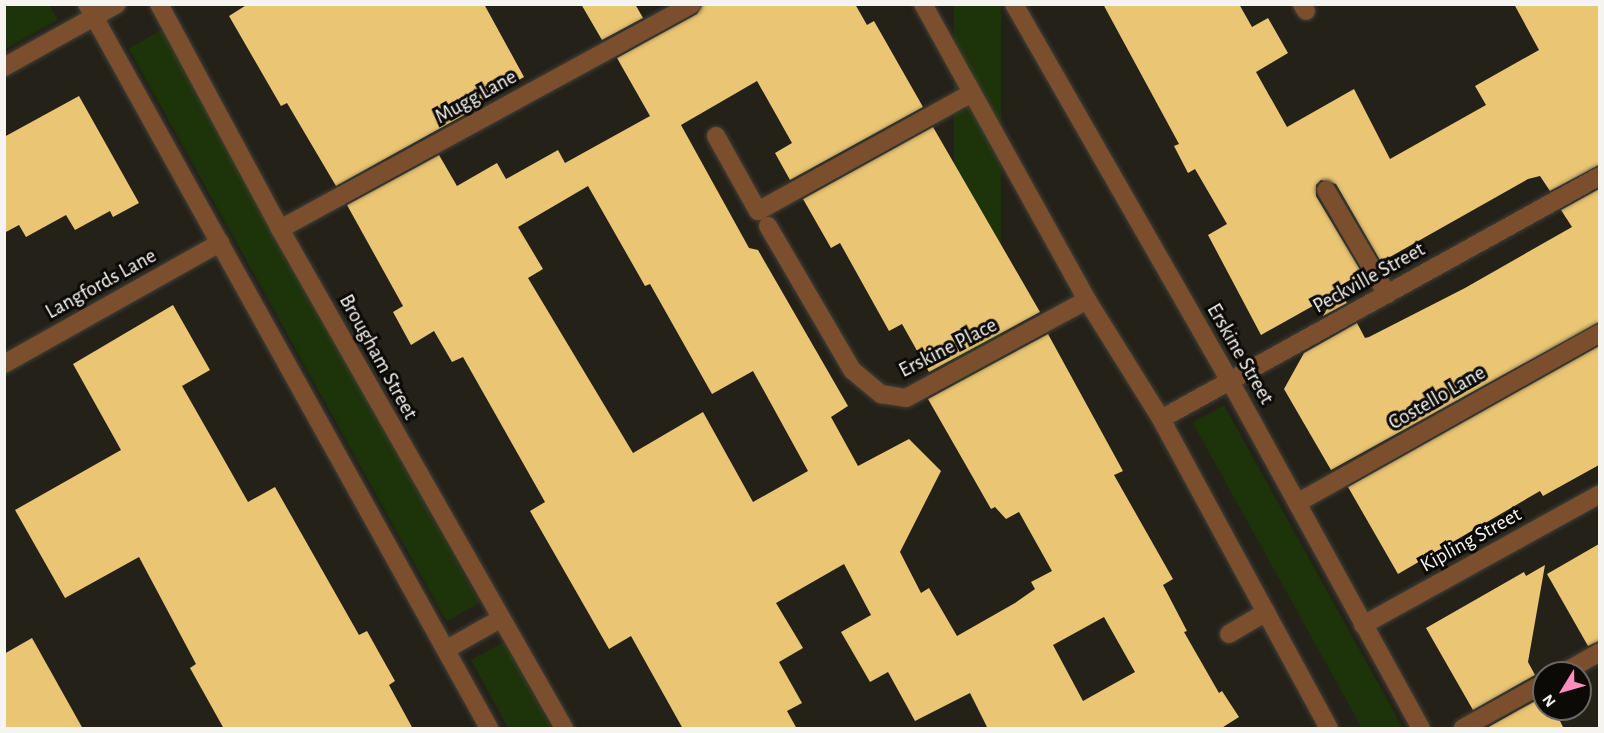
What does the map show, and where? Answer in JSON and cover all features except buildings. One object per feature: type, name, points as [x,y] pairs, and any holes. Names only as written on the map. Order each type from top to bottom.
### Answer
[{"type":"street","points":[[4,67],[91,11],[117,4]]},
{"type":"street","name":"Brougham Street","points":[[159,4],[280,229],[564,729]]},
{"type":"street","name":"Mugg Lane","points":[[280,229],[692,4]]},
{"type":"street","points":[[923,4],[1087,300],[1161,419],[1329,729]]},
{"type":"street","name":"Erskine Street","points":[[1014,4],[1230,381],[1420,729]]},
{"type":"street","points":[[91,11],[447,649],[489,729]]},
{"type":"street","points":[[716,136],[758,211],[972,93]]},
{"type":"street","name":"Peckville Street","points":[[1161,419],[1599,176]]},
{"type":"street","points":[[1326,190],[1387,294]]},
{"type":"street","name":"Erskine Place","points":[[768,226],[852,370],[881,394],[906,398],[1087,300]]},
{"type":"street","name":"Langfords Lane","points":[[4,364],[220,243]]},
{"type":"street","name":"Costello Lane","points":[[1297,503],[1599,333]]},
{"type":"street","name":"Kipling Street","points":[[1363,625],[1599,494]]},
{"type":"street","points":[[1229,634],[1266,612]]},
{"type":"street","points":[[447,649],[500,619]]},
{"type":"street","points":[[1584,661],[1599,652]]},
{"type":"street","points":[[1463,729],[1532,690]]},
{"type":"green space","points":[[5,4],[49,5],[58,20],[5,49]]},
{"type":"green space","points":[[954,5],[1001,5],[1001,438],[954,438]]},
{"type":"green space","points":[[162,30],[480,603],[446,621],[129,48]]},
{"type":"green space","points":[[1224,405],[1402,727],[1362,728],[1193,422]]},
{"type":"green space","points":[[504,642],[551,728],[508,728],[471,660]]}]
